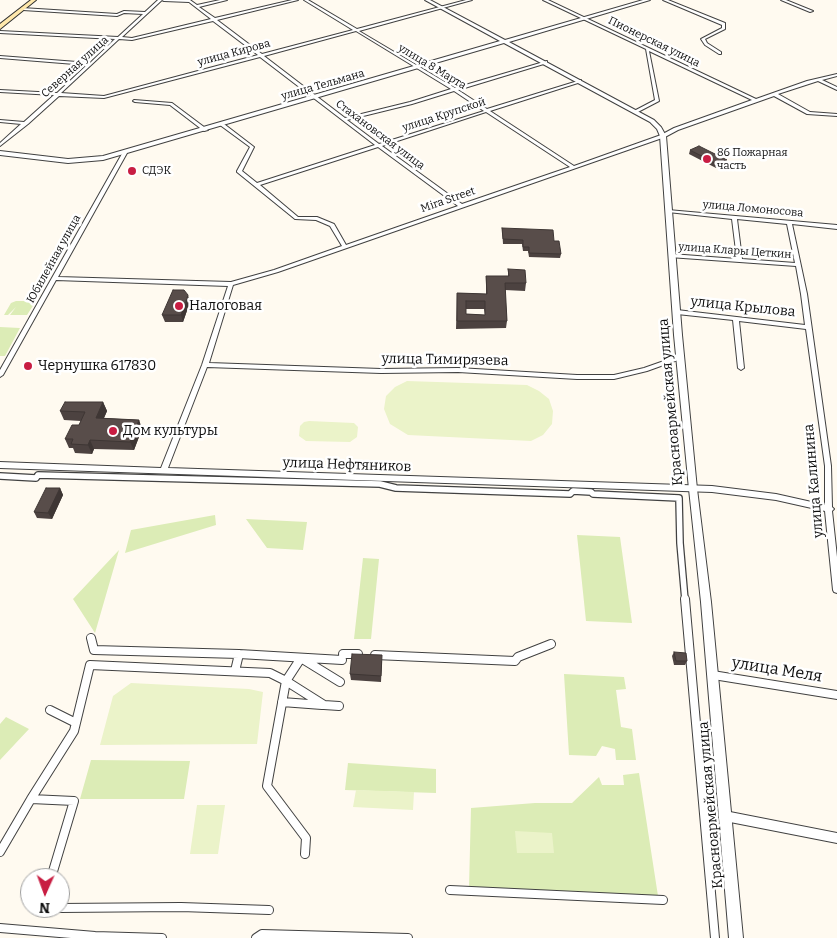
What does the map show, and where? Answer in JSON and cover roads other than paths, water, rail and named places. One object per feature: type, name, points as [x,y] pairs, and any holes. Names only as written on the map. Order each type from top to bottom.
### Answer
[{"type":"main road","points":[[0,26],[34,0]]},
{"type":"street","name":"Северная улица","points":[[0,145],[160,0]]},
{"type":"street","name":"Стахановская улица","points":[[164,0],[190,1],[315,98],[461,206]]},
{"type":"street","points":[[196,6],[225,0]]},
{"type":"street","points":[[0,32],[132,39],[296,0]]},
{"type":"street","name":"улица 8 Марта","points":[[306,0],[454,90],[573,167]]},
{"type":"street","points":[[427,0],[546,62],[652,121],[659,128],[663,136]]},
{"type":"street","name":"улица Кирова","points":[[0,90],[104,97],[470,0]]},
{"type":"street","name":"Пионерская улица","points":[[545,0],[755,100]]},
{"type":"street","name":"улица Тельмана","points":[[0,154],[68,161],[103,158],[125,153],[648,0]]},
{"type":"street","points":[[665,0],[724,24],[724,28],[702,39],[720,53]]},
{"type":"street","points":[[783,0],[811,11]]},
{"type":"street","points":[[23,9],[117,15],[124,12],[146,13]]},
{"type":"street","points":[[635,112],[657,101],[648,50]]},
{"type":"street","points":[[0,57],[91,64]]},
{"type":"street","points":[[345,119],[454,90],[546,62]]},
{"type":"street","name":"Mira Street","points":[[54,278],[231,284],[276,271],[663,136],[755,100],[808,82],[837,75]]},
{"type":"street","points":[[819,80],[837,89]]},
{"type":"street","name":"улица Крупской","points":[[256,185],[580,81]]},
{"type":"street","points":[[774,94],[809,113],[837,115]]},
{"type":"street","points":[[135,101],[171,104],[206,130]]},
{"type":"street","points":[[0,121],[26,123]]},
{"type":"street","points":[[222,125],[252,147],[239,171],[297,218],[317,219],[332,225],[346,247]]},
{"type":"street","name":"Красноармейская улица","points":[[663,136],[671,256],[692,490],[713,675],[736,938]]},
{"type":"street","name":"Юбилейная улица","points":[[0,375],[125,153]]},
{"type":"street","name":"улица Ломоносова","points":[[668,211],[837,227]]},
{"type":"street","points":[[734,217],[740,261]]},
{"type":"street","name":"улица Калинина","points":[[789,222],[804,294],[807,327],[828,466],[837,590]]},
{"type":"street","name":"улица Клары Цеткин","points":[[671,256],[798,265]]},
{"type":"street","points":[[163,471],[205,365],[231,284]]},
{"type":"street","name":"улица Крылова","points":[[677,312],[807,327]]},
{"type":"street","points":[[736,320],[741,368]]},
{"type":"street","name":"улица Тимирязева","points":[[205,365],[380,371],[458,370],[577,377],[614,377],[644,370],[680,357]]},
{"type":"street","name":"улица Нефтяников","points":[[0,465],[692,490],[712,489],[776,497],[830,509]]},
{"type":"street","points":[[0,476],[36,478],[39,475],[380,484],[396,488],[570,494],[572,491],[591,492],[593,494],[679,498],[680,543],[715,938]]},
{"type":"street","points":[[91,638],[94,650],[239,654],[301,658],[362,655]]},
{"type":"street","points":[[371,655],[514,661],[518,656],[551,644]]},
{"type":"street","points":[[235,671],[239,654]]},
{"type":"street","points":[[301,658],[286,681],[268,786],[306,838],[305,854]]},
{"type":"street","points":[[301,658],[340,682]]},
{"type":"street","points":[[0,852],[74,731],[90,665],[270,673],[324,705]]},
{"type":"street","name":"улица Меля","points":[[713,675],[837,695]]},
{"type":"street","points":[[282,702],[339,706]]},
{"type":"street","points":[[50,710],[76,723]]},
{"type":"street","points":[[31,800],[74,801],[54,868]]},
{"type":"street","points":[[725,816],[837,838]]},
{"type":"street","points":[[450,890],[663,900]]},
{"type":"street","points":[[70,908],[270,910]]},
{"type":"street","points":[[0,928],[95,936],[162,938]]},
{"type":"street","points":[[256,938],[262,934],[408,938]]},
{"type":"place","name":"86 Пожарная часть","points":[[707,159]]},
{"type":"place","name":"СДЭК","points":[[132,171]]},
{"type":"place","name":"Налоговая","points":[[179,306]]},
{"type":"place","name":"Чернушка 617830","points":[[28,366]]},
{"type":"place","name":"Дом культуры","points":[[113,431]]}]
